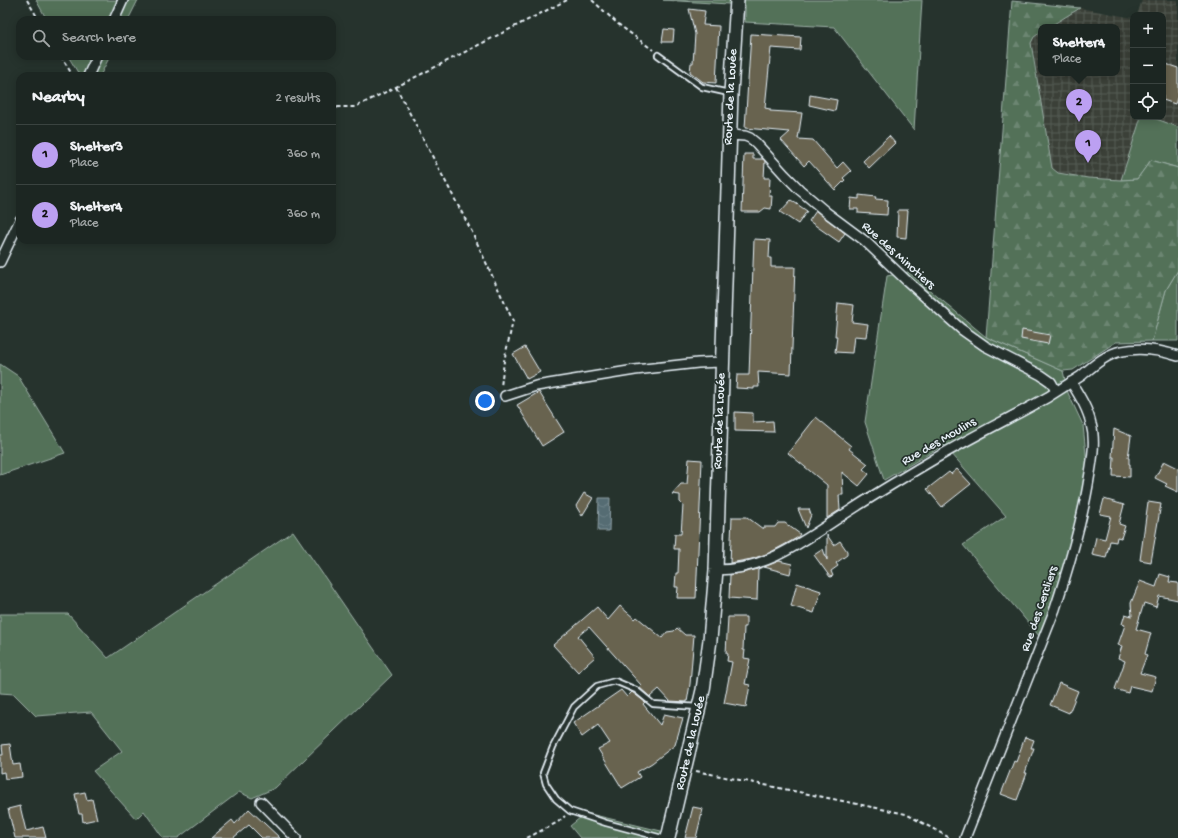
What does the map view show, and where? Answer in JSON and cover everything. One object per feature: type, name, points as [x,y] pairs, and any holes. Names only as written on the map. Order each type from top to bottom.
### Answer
[{"type":"main road","name":"Route de la Louée","points":[[668,838],[703,690],[710,640],[716,570],[729,135],[737,0]]},
{"type":"street","points":[[116,16],[123,0]]},
{"type":"street","points":[[90,72],[95,60]]},
{"type":"street","name":"Rue des Minotiers","points":[[729,135],[745,136],[750,138],[800,190],[826,212],[865,241],[961,329],[985,346],[1051,382],[1056,391]]},
{"type":"street","points":[[0,262],[16,228]]},
{"type":"street","name":"Rue des Moulins","points":[[716,570],[742,568],[790,550],[853,508],[932,460],[1071,382],[1106,357],[1120,351],[1137,349],[1152,350],[1178,356]]},
{"type":"street","points":[[506,396],[536,386],[635,370],[698,363],[722,362]]},
{"type":"street","name":"Rue des Cercliers","points":[[965,838],[1055,609],[1067,573],[1082,516],[1094,439],[1085,407],[1071,382]]},
{"type":"street","points":[[260,802],[296,838]]},
{"type":"lane","points":[[658,55],[702,87],[731,93]]},
{"type":"lane","points":[[662,838],[606,823],[570,811],[556,799],[546,784],[543,773],[553,747],[574,707],[597,686],[615,681],[636,690],[653,704],[699,707]]},
{"type":"path","points":[[27,0],[37,16]]},
{"type":"path","points":[[336,109],[338,107],[355,106],[396,87],[567,0]]},
{"type":"path","points":[[592,0],[618,24],[658,55]]},
{"type":"path","points":[[63,60],[71,72]]},
{"type":"path","points":[[396,87],[472,232],[513,321],[500,386],[506,396]]},
{"type":"path","points":[[685,769],[906,814],[950,838]]},
{"type":"path","points":[[527,838],[558,822],[570,811]]},
{"type":"shaded area","points":[[1142,0],[1178,0],[1178,127],[1159,120],[1166,120],[1166,12],[1138,12]]},
{"type":"shaded area","points":[[1080,8],[1130,17],[1130,120],[1140,120],[1121,180],[1088,178],[1058,173],[1052,168],[1031,43],[1034,37],[1038,34],[1038,76],[1120,76],[1120,24],[1054,24]]},
{"type":"green space","points":[[36,0],[138,0],[130,16],[45,16]]},
{"type":"green space","points":[[663,0],[922,0],[914,130],[834,27],[745,22],[745,5]]},
{"type":"green space","points":[[1012,1],[1080,8],[1054,24],[1038,24],[1038,34],[1034,37],[1031,43],[1052,168],[1058,173],[1088,178],[1121,180],[1137,179],[1151,160],[1178,168],[1178,270],[1166,290],[1152,341],[1116,342],[1073,370],[1063,371],[986,337]]},
{"type":"green space","points":[[70,60],[108,60],[102,72],[78,72]]},
{"type":"green space","points":[[1140,120],[1159,120],[1178,127],[1178,168],[1151,160],[1137,179],[1121,180]]},
{"type":"green space","points":[[1178,270],[1178,341],[1152,341],[1166,290]]},
{"type":"green space","points":[[908,272],[986,337],[1063,371],[1068,393],[1083,425],[1087,464],[1076,529],[1040,637],[963,545],[1006,516],[944,445],[884,480],[865,422],[887,276]]},
{"type":"green space","points":[[0,364],[18,376],[65,453],[0,475]]},
{"type":"green space","points":[[293,531],[392,675],[275,788],[252,798],[239,792],[178,838],[163,838],[144,811],[136,819],[93,771],[122,751],[91,712],[36,716],[14,694],[0,693],[0,614],[68,614],[108,658]]},
{"type":"green space","points":[[586,813],[661,831],[659,838],[580,838],[570,826]]},
{"type":"water","points":[[599,498],[610,498],[609,531],[598,531]]},
{"type":"building","points":[[689,9],[705,11],[703,25],[719,26],[716,83],[703,82],[690,72],[691,63],[693,63],[695,34]]},
{"type":"building","points":[[664,29],[674,30],[673,42],[662,42]]},
{"type":"building","points":[[751,34],[801,37],[800,50],[771,48],[765,108],[770,109],[770,111],[802,113],[798,139],[813,140],[837,168],[843,162],[851,171],[843,178],[845,180],[835,190],[809,161],[804,166],[781,140],[790,132],[745,128]]},
{"type":"building","points":[[1166,64],[1178,68],[1178,95],[1175,104],[1166,101]]},
{"type":"building","points":[[810,95],[837,100],[835,111],[809,105]]},
{"type":"building","points":[[889,136],[895,143],[869,168],[863,161]]},
{"type":"building","points":[[744,154],[753,154],[753,159],[763,159],[765,161],[764,178],[770,178],[769,196],[772,196],[771,209],[765,208],[760,212],[742,212]]},
{"type":"building","points":[[859,195],[876,197],[875,199],[888,200],[887,215],[858,213],[858,209],[850,209],[851,198],[859,199]]},
{"type":"building","points":[[791,200],[807,211],[798,224],[780,212]]},
{"type":"building","points":[[898,210],[908,210],[906,238],[897,237]]},
{"type":"building","points":[[816,211],[845,233],[839,242],[809,221]]},
{"type":"building","points":[[754,239],[770,240],[769,258],[771,258],[771,267],[795,267],[791,374],[758,372],[759,387],[754,387],[754,389],[736,388],[737,375],[749,375]]},
{"type":"building","points":[[838,303],[854,305],[852,322],[868,324],[866,337],[854,336],[852,353],[835,352]]},
{"type":"building","points":[[1022,330],[1050,335],[1048,344],[1021,339]]},
{"type":"building","points":[[525,347],[540,372],[527,379],[513,354]]},
{"type":"building","points":[[539,392],[564,432],[542,446],[517,405]]},
{"type":"building","points":[[735,412],[753,413],[753,422],[773,421],[774,432],[735,431]]},
{"type":"building","points":[[816,417],[851,446],[849,449],[868,464],[863,469],[869,474],[859,486],[842,472],[843,495],[839,495],[840,510],[827,518],[827,485],[788,453]]},
{"type":"building","points":[[1114,429],[1131,436],[1128,458],[1130,464],[1130,477],[1113,476],[1114,457],[1112,457]]},
{"type":"building","points":[[689,459],[702,460],[696,598],[677,598],[678,587],[675,587],[676,573],[678,573],[679,549],[674,549],[675,534],[681,534],[683,505],[680,502],[680,495],[672,494],[681,484],[687,484]]},
{"type":"building","points":[[1164,461],[1178,468],[1178,492],[1165,486],[1167,484],[1155,478]]},
{"type":"building","points":[[957,469],[971,484],[942,507],[927,489],[949,472],[951,474]]},
{"type":"building","points":[[584,493],[593,498],[582,516],[576,506]]},
{"type":"building","points":[[1104,499],[1124,505],[1119,524],[1125,526],[1121,538],[1117,537],[1116,542],[1110,541],[1106,558],[1092,555],[1096,537],[1105,539],[1111,516],[1100,514]]},
{"type":"building","points":[[1148,502],[1161,504],[1151,562],[1140,560]]},
{"type":"building","points":[[798,509],[809,509],[811,515],[806,528]]},
{"type":"building","points":[[732,517],[747,517],[763,529],[764,527],[775,527],[778,523],[785,523],[800,534],[797,538],[769,553],[752,559],[730,563]]},
{"type":"building","points":[[827,535],[834,545],[840,541],[847,551],[847,555],[836,563],[838,566],[831,571],[833,576],[830,577],[814,555],[823,549],[827,560]]},
{"type":"building","points":[[779,561],[792,564],[790,574],[764,567]]},
{"type":"building","points":[[758,569],[757,600],[729,598],[730,575]]},
{"type":"building","points":[[1160,574],[1170,577],[1169,582],[1178,583],[1178,600],[1159,596],[1156,607],[1144,603],[1136,629],[1151,633],[1145,654],[1147,655],[1140,673],[1156,677],[1152,691],[1130,686],[1128,693],[1115,689],[1125,661],[1118,658],[1122,646],[1118,645],[1125,625],[1122,624],[1125,614],[1132,616],[1131,603],[1140,581],[1156,587]]},
{"type":"building","points":[[797,583],[821,591],[814,613],[791,606]]},
{"type":"building","points":[[620,606],[635,619],[637,617],[662,638],[667,632],[674,631],[677,628],[685,635],[694,635],[687,702],[670,701],[659,689],[650,697],[639,687],[641,685],[589,627],[578,636],[595,657],[578,672],[553,645],[597,607],[608,620]]},
{"type":"building","points":[[728,617],[746,617],[743,650],[745,650],[744,658],[750,659],[745,684],[750,685],[746,707],[724,703],[732,662],[727,661],[728,654],[726,653]]},
{"type":"building","points":[[1059,683],[1078,691],[1069,713],[1050,705]]},
{"type":"building","points":[[621,690],[627,697],[632,692],[645,702],[643,704],[660,725],[664,714],[683,718],[675,745],[652,763],[637,772],[640,777],[622,788],[598,749],[610,743],[598,725],[582,737],[573,723]]},
{"type":"building","points":[[1025,737],[1034,740],[1031,748],[1034,748],[1017,800],[1001,794],[1014,761],[1016,762]]},
{"type":"building","points":[[10,744],[13,765],[20,764],[22,777],[5,779],[4,772],[0,773],[0,755],[3,755],[2,745]]},
{"type":"building","points":[[85,792],[87,800],[92,799],[97,819],[83,822],[82,814],[79,814],[75,794]]},
{"type":"building","points":[[20,806],[26,831],[43,827],[46,838],[15,838],[8,809]]},
{"type":"building","points":[[693,807],[703,809],[696,838],[685,838]]},
{"type":"building","points":[[249,809],[280,838],[262,838],[249,825],[233,838],[211,838],[232,820],[235,824]]},
{"type":"place","name":"Shelter4","points":[[1079,122]]},
{"type":"place","name":"Shelter3","points":[[1088,163]]}]
